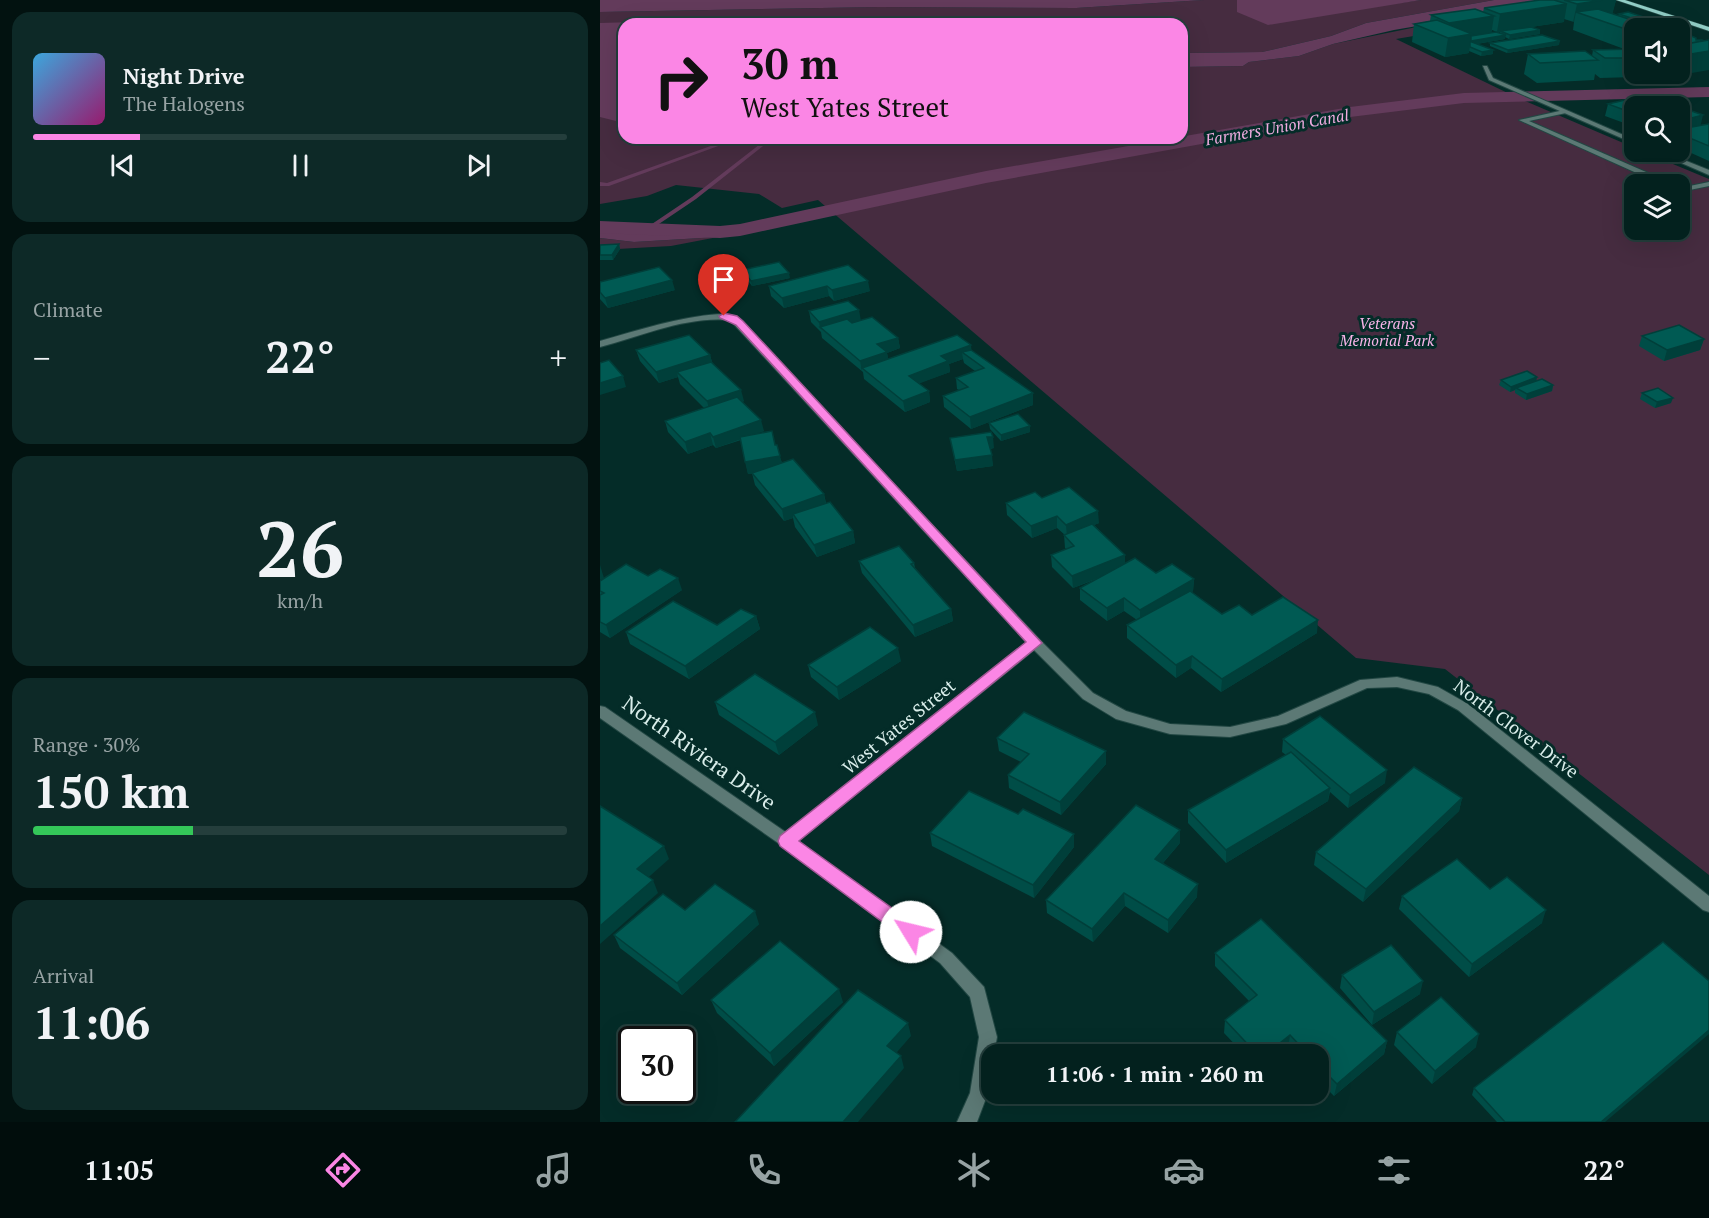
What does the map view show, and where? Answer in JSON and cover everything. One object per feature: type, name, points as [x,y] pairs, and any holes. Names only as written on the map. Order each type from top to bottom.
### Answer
[{"type":"main road","points":[[1619,0],[1709,29]]},
{"type":"street","points":[[1485,67],[1491,79],[1624,137]]},
{"type":"street","points":[[1564,112],[1522,120],[1644,174]]},
{"type":"street","points":[[1683,162],[1709,173]]},
{"type":"street","points":[[1690,188],[1709,184]]},
{"type":"street","name":"North Clover Drive","points":[[600,344],[694,319],[724,316],[733,318],[1035,643],[1088,696],[1121,715],[1170,729],[1230,732],[1281,720],[1365,683],[1397,682],[1433,690],[1463,707],[1709,905]]},
{"type":"street","name":"West Yates Street","points":[[787,841],[1035,643]]},
{"type":"street","name":"North Riviera Drive","points":[[600,711],[787,841],[946,958],[978,993],[988,1037],[979,1093],[967,1122]]},
{"type":"green space","name":"Veterans Memorial Park","points":[[1237,0],[1237,12],[1370,7],[1421,0],[1494,0],[1366,23],[1331,36],[1262,52],[1188,53],[1188,18],[618,18],[618,144],[1188,144],[1188,67],[1243,66],[1249,62],[1299,56],[1333,44],[1549,0],[1595,0],[1608,3],[1396,39],[1518,98],[1624,143],[1624,162],[1668,162],[1709,179],[1709,875],[1445,669],[1356,658],[818,200],[782,208],[759,194],[676,185],[647,196],[600,204],[600,12],[879,7],[1076,8]]},
{"type":"green space","points":[[718,237],[671,246],[600,250],[600,238],[634,242]]},
{"type":"shaded area","points":[[600,0],[1204,0],[1076,8],[879,7],[600,12]]},
{"type":"shaded area","points":[[1237,0],[1421,0],[1268,25],[1237,12]]},
{"type":"shaded area","points":[[1494,0],[1568,0],[1394,30],[1333,44],[1299,56],[1249,62],[1243,66],[1188,67],[1188,53],[1262,52],[1331,36],[1366,23]]},
{"type":"shaded area","points":[[618,22],[618,122],[600,117],[600,23]]},
{"type":"shaded area","points":[[600,222],[664,227],[721,227],[718,237],[634,242],[600,238]]},
{"type":"building","points":[[1554,0],[1567,4],[1500,14],[1484,8]]},
{"type":"building","points":[[1564,0],[1602,0],[1577,4]]},
{"type":"building","points":[[1475,9],[1494,16],[1449,23],[1431,15]]},
{"type":"building","points":[[1598,9],[1626,18],[1624,29],[1576,12]]},
{"type":"building","points":[[1628,12],[1647,18],[1631,18],[1619,14]]},
{"type":"building","points":[[1437,20],[1472,34],[1448,38],[1414,24]]},
{"type":"building","points":[[1531,27],[1540,30],[1510,35],[1500,31]]},
{"type":"building","points":[[1496,32],[1506,35],[1471,41],[1471,36]]},
{"type":"building","points":[[1542,35],[1560,41],[1508,50],[1490,43]]},
{"type":"building","points":[[1690,35],[1696,40],[1704,41],[1692,43]]},
{"type":"building","points":[[1709,40],[1709,51],[1690,54],[1690,43]]},
{"type":"building","points":[[1470,42],[1493,50],[1482,52],[1470,47]]},
{"type":"building","points":[[1624,49],[1624,58],[1605,58],[1593,50]]},
{"type":"building","points":[[1585,51],[1598,60],[1540,63],[1528,54]]},
{"type":"building","points":[[1624,100],[1624,110],[1608,104]]},
{"type":"building","points":[[1690,110],[1703,115],[1690,118]]},
{"type":"building","points":[[1709,124],[1709,146],[1690,138],[1690,127]]},
{"type":"building","points":[[619,244],[612,255],[600,255],[600,245]]},
{"type":"building","points":[[779,262],[789,273],[751,281],[742,270]]},
{"type":"building","points":[[848,265],[868,281],[832,290],[827,286],[782,298],[769,286]]},
{"type":"building","points":[[659,267],[672,280],[605,298],[600,292],[600,282]]},
{"type":"building","points":[[848,301],[859,310],[819,322],[809,311]]},
{"type":"building","points":[[872,317],[898,338],[877,344],[887,352],[860,361],[820,327],[847,319],[852,323]]},
{"type":"building","points":[[1679,325],[1704,339],[1667,350],[1642,336]]},
{"type":"building","points":[[689,335],[710,355],[656,372],[636,350]]},
{"type":"building","points":[[957,335],[971,345],[941,356],[948,361],[909,376],[929,391],[903,401],[862,368]]},
{"type":"building","points":[[971,350],[1033,393],[970,417],[943,396],[968,387],[956,378],[984,368],[962,352]]},
{"type":"building","points":[[609,360],[623,376],[600,383],[600,363]]},
{"type":"building","points":[[711,362],[741,390],[707,401],[677,372]]},
{"type":"building","points":[[1527,371],[1537,377],[1511,387],[1501,380]]},
{"type":"building","points":[[1542,379],[1553,385],[1527,394],[1516,388]]},
{"type":"building","points":[[1658,388],[1673,398],[1657,402],[1642,393]]},
{"type":"building","points":[[737,397],[761,420],[713,437],[710,433],[685,442],[665,421]]},
{"type":"building","points":[[1018,414],[1030,426],[1001,435],[989,423]]},
{"type":"building","points":[[772,431],[780,456],[745,462],[740,437]]},
{"type":"building","points":[[991,432],[993,437],[987,437],[992,455],[955,460],[950,438]]},
{"type":"building","points":[[793,459],[824,494],[782,509],[752,473]]},
{"type":"building","points":[[1069,487],[1098,511],[1066,525],[1057,516],[1031,526],[1006,503],[1035,492],[1042,498]]},
{"type":"building","points":[[830,502],[853,531],[814,545],[793,514]]},
{"type":"building","points":[[1092,524],[1125,555],[1072,576],[1051,555],[1074,546],[1064,535]]},
{"type":"building","points":[[899,546],[914,563],[911,564],[951,609],[913,625],[859,561]]},
{"type":"building","points":[[1135,558],[1156,573],[1172,564],[1194,579],[1140,610],[1124,598],[1107,608],[1080,588]]},
{"type":"building","points":[[626,564],[648,576],[660,569],[678,578],[606,625],[600,622],[600,595],[604,593],[600,591],[600,581]]},
{"type":"building","points":[[1190,591],[1222,614],[1239,605],[1252,615],[1283,597],[1318,620],[1222,679],[1192,656],[1176,665],[1127,625]]},
{"type":"building","points":[[673,601],[717,625],[741,609],[756,616],[685,666],[626,632]]},
{"type":"building","points":[[870,627],[898,648],[837,687],[808,665]]},
{"type":"building","points":[[755,674],[815,712],[775,742],[715,702]]},
{"type":"building","points":[[1024,712],[1106,751],[1060,802],[1008,775],[1029,754],[997,738]]},
{"type":"building","points":[[1320,716],[1387,770],[1350,795],[1283,739]]},
{"type":"building","points":[[1291,752],[1330,788],[1226,850],[1188,810]]},
{"type":"building","points":[[1414,767],[1462,798],[1366,889],[1316,852]]},
{"type":"building","points":[[969,791],[1018,814],[1023,809],[1074,834],[1033,885],[930,833]]},
{"type":"building","points":[[1136,805],[1180,830],[1155,859],[1198,884],[1168,920],[1124,893],[1092,929],[1046,900]]},
{"type":"building","points":[[600,806],[664,846],[637,869],[653,880],[600,926]]},
{"type":"building","points":[[1457,859],[1490,889],[1507,877],[1546,910],[1472,964],[1402,896]]},
{"type":"building","points":[[715,884],[755,911],[677,983],[614,935],[663,894],[685,910]]},
{"type":"building","points":[[1261,919],[1387,1041],[1337,1084],[1329,1076],[1329,1044],[1299,1044],[1290,1035],[1279,1044],[1248,1044],[1225,1020],[1257,995],[1215,953]]},
{"type":"building","points":[[780,941],[839,989],[770,1053],[711,1000]]},
{"type":"building","points":[[1663,942],[1709,981],[1709,1030],[1601,1122],[1505,1122],[1474,1088]]},
{"type":"building","points":[[1391,945],[1423,981],[1374,1012],[1342,975]]},
{"type":"building","points":[[858,990],[908,1023],[887,1046],[901,1056],[843,1122],[735,1122]]},
{"type":"building","points":[[1441,997],[1479,1034],[1435,1071],[1397,1032]]},
{"type":"waterway","name":"Farmers Union Canal","points":[[1188,141],[1350,112],[1464,98],[1709,92]]},
{"type":"waterway","points":[[600,184],[607,185],[721,144]]},
{"type":"waterway","points":[[648,229],[694,198],[763,144]]},
{"type":"waterway","name":"Farmers Union Canal","points":[[600,227],[720,232],[740,230],[986,177],[1171,144]]},
{"type":"route","points":[[724,316],[740,323],[1035,643],[787,841],[911,932]]}]
